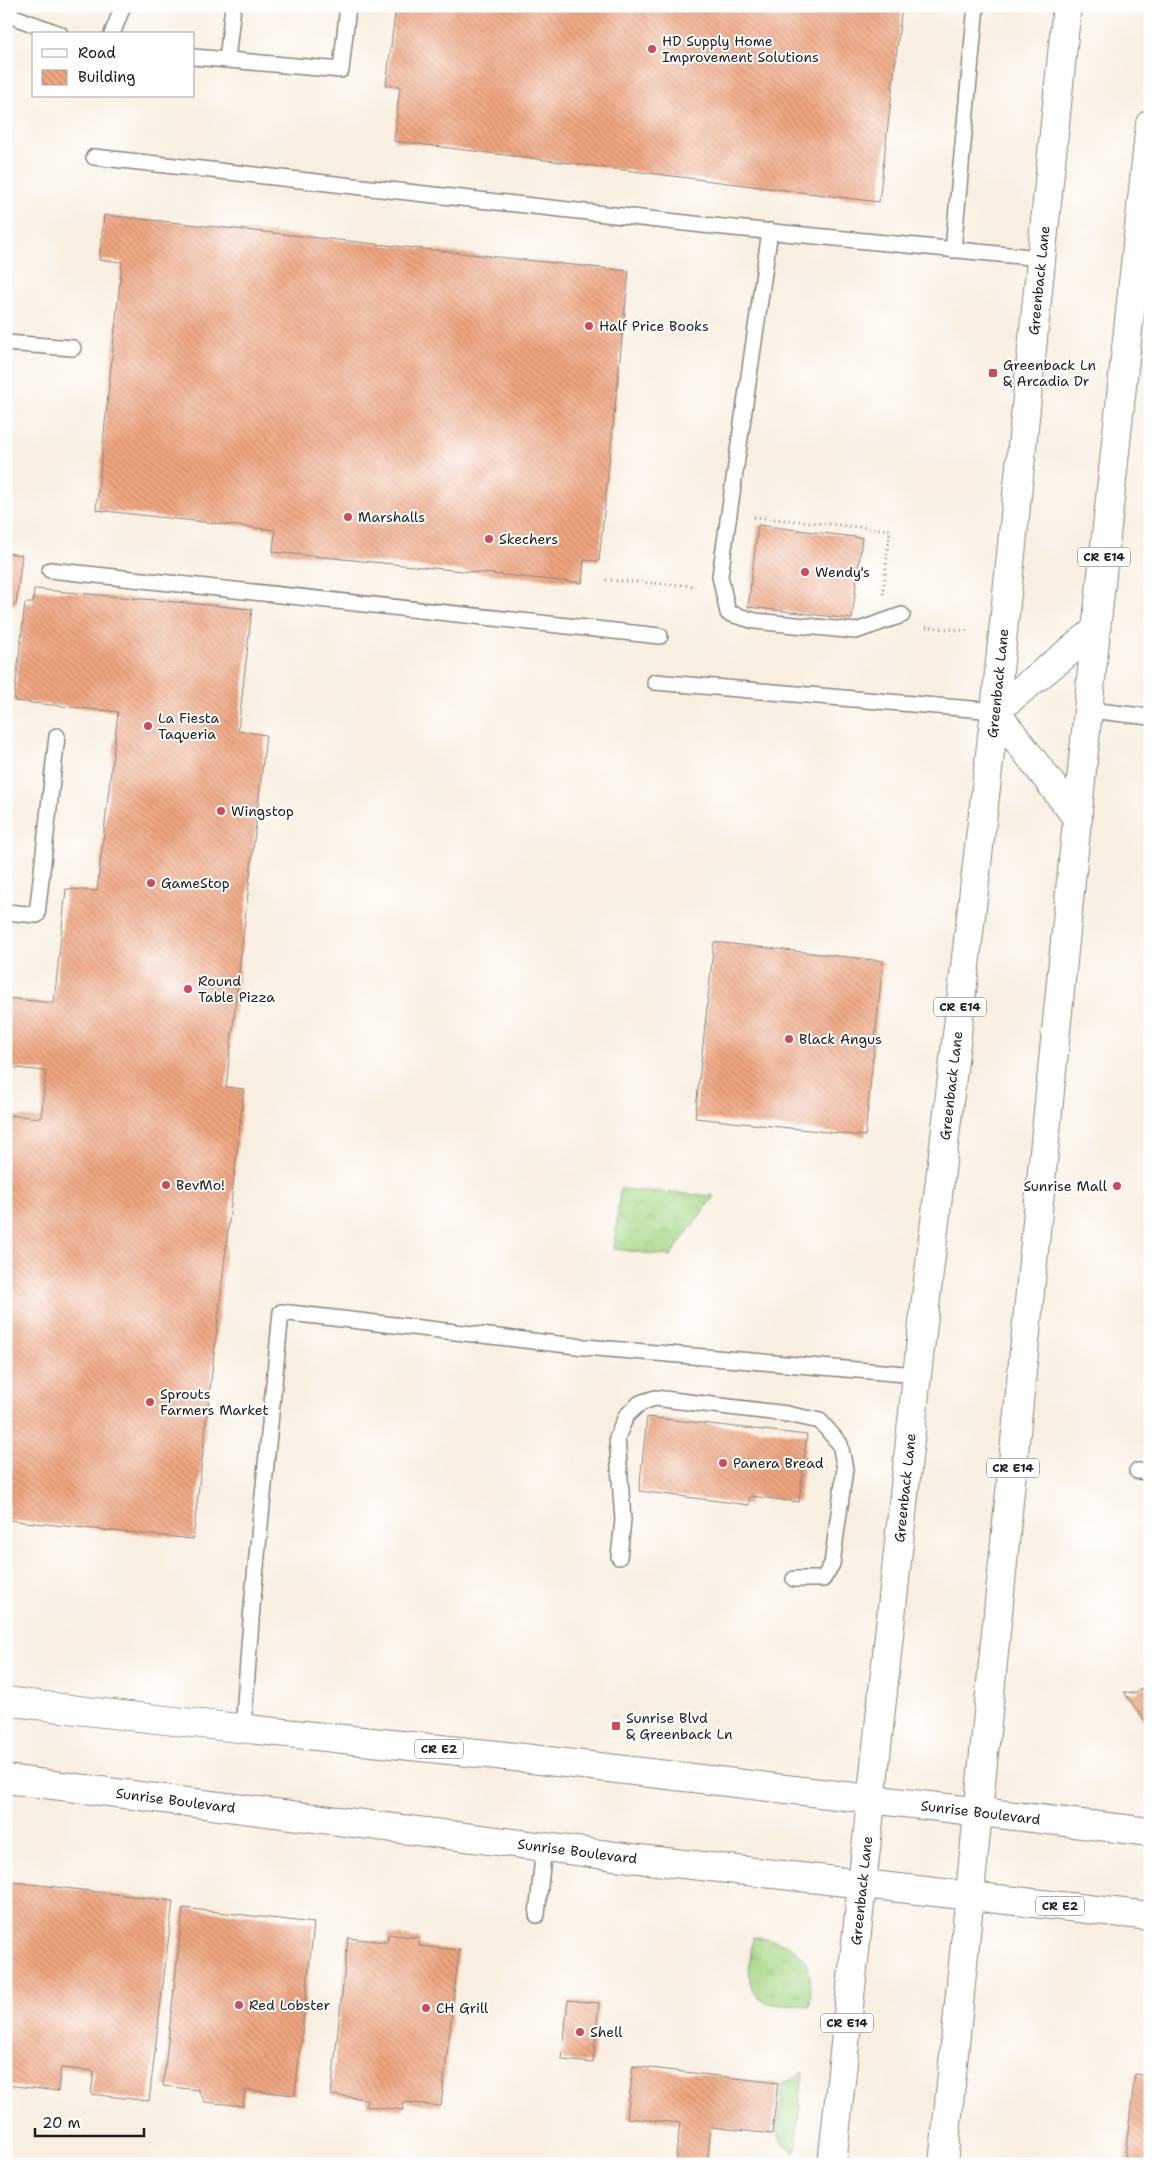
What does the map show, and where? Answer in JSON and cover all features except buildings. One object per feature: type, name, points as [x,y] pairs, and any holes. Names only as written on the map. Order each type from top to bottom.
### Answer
[{"type":"main road","name":"Greenback Lane","points":[[832,2164],[917,1375],[995,711],[1067,6]]},
{"type":"main road","name":"CR E14","points":[[943,2164],[1096,630],[1150,124]]},
{"type":"main road","points":[[1078,819],[995,711],[1096,630]]},
{"type":"main road","name":"Sunrise Boulevard","points":[[6,1701],[243,1729],[734,1782],[1150,1832]]},
{"type":"main road","name":"Sunrise Boulevard","points":[[6,1779],[544,1847],[862,1882],[969,1897],[1150,1916]]},
{"type":"lane","points":[[113,32],[123,6]]},
{"type":"lane","points":[[227,60],[233,6]]},
{"type":"lane","points":[[195,58],[341,70],[348,6]]},
{"type":"lane","points":[[953,250],[976,6]]},
{"type":"lane","points":[[6,14],[55,32]]},
{"type":"lane","points":[[94,157],[770,231],[1040,258]]},
{"type":"lane","points":[[770,231],[720,576],[728,613],[754,621],[856,631],[902,615]]},
{"type":"lane","points":[[6,343],[73,348]]},
{"type":"lane","points":[[50,570],[660,636]]},
{"type":"lane","points":[[655,682],[995,711]]},
{"type":"lane","points":[[1088,710],[1150,717]]},
{"type":"lane","points":[[6,912],[36,915],[57,736]]},
{"type":"lane","points":[[243,1729],[252,1607],[281,1312],[585,1347],[917,1375]]},
{"type":"lane","points":[[619,1558],[623,1520],[617,1438],[626,1416],[640,1403],[655,1398],[787,1414],[820,1421],[840,1444],[845,1469],[832,1564],[823,1579],[794,1579]]},
{"type":"lane","points":[[537,1915],[544,1847]]},
{"type":"path","points":[[729,514],[890,530],[883,595],[889,600]]},
{"type":"path","points":[[606,580],[705,587]]},
{"type":"path","points":[[918,621],[926,627],[971,631]]},
{"type":"green space","points":[[620,1189],[714,1196],[670,1256],[614,1249]]},
{"type":"green space","points":[[753,1937],[783,1943],[801,1955],[807,1964],[810,1975],[810,2006],[766,2002],[753,1991],[749,1974]]},
{"type":"green space","points":[[803,2071],[795,2154],[781,2142],[778,2131],[783,2084]]},
{"type":"place","name":"HD Supply Home Improvement Solutions","points":[[652,49]]},
{"type":"place","name":"Half Price Books","points":[[589,326]]},
{"type":"place","name":"Greenback Ln & Arcadia Dr","points":[[993,373]]},
{"type":"place","name":"Marshalls","points":[[348,517]]},
{"type":"place","name":"Skechers","points":[[489,539]]},
{"type":"place","name":"Wendy's","points":[[805,572]]},
{"type":"place","name":"La Fiesta Taqueria","points":[[148,726]]},
{"type":"place","name":"Wingstop","points":[[221,811]]},
{"type":"place","name":"GameStop","points":[[151,883]]},
{"type":"place","name":"Round Table Pizza","points":[[188,989]]},
{"type":"place","name":"Black Angus","points":[[789,1039]]},
{"type":"place","name":"BevMo!","points":[[166,1185]]},
{"type":"place","name":"Sunrise Mall","points":[[1117,1186]]},
{"type":"place","name":"Sprouts Farmers Market","points":[[150,1402]]},
{"type":"place","name":"Panera Bread","points":[[723,1463]]},
{"type":"place","name":"Sunrise Blvd & Greenback Ln","points":[[616,1726]]},
{"type":"place","name":"Red Lobster","points":[[239,2005]]},
{"type":"place","name":"CH Grill","points":[[426,2008]]},
{"type":"place","name":"Shell","points":[[580,2032]]}]
